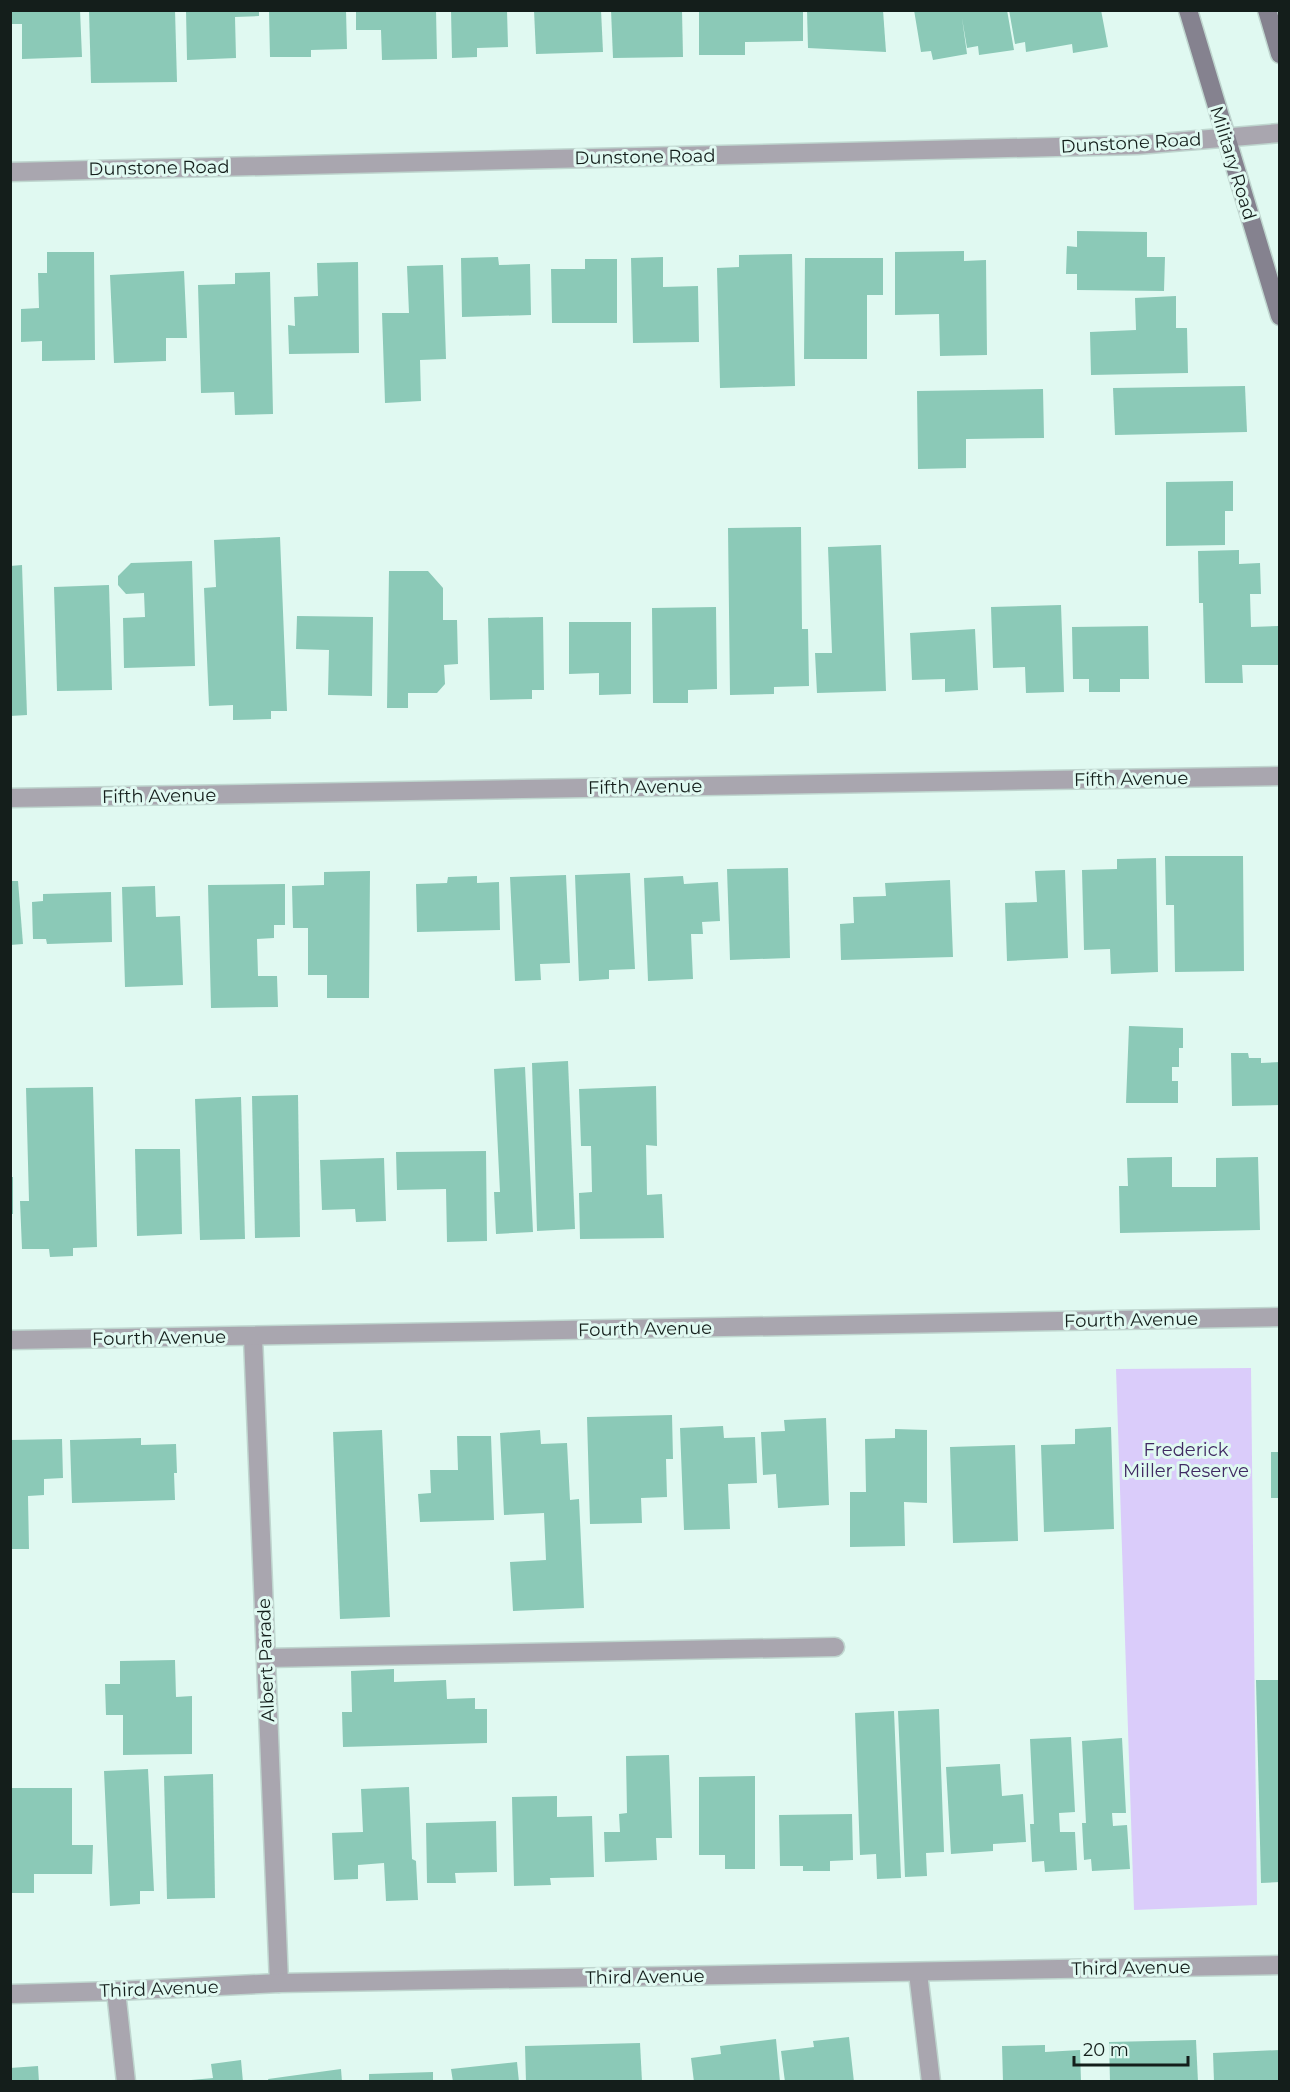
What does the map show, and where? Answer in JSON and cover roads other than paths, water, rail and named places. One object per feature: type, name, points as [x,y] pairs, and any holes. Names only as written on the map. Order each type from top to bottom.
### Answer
[{"type":"main road","name":"Military Road","points":[[1188,10],[1280,316]]},
{"type":"main road","points":[[1267,10],[1280,54]]},
{"type":"street","name":"Dunstone Road","points":[[10,172],[1137,145],[1280,133]]},
{"type":"street","name":"Fifth Avenue","points":[[10,798],[1280,776]]},
{"type":"street","name":"Fourth Avenue","points":[[10,1340],[1280,1317]]},
{"type":"street","name":"Albert Parade","points":[[253,1337],[279,1983]]},
{"type":"street","points":[[266,1658],[835,1647]]},
{"type":"street","name":"Third Avenue","points":[[10,1994],[279,1983],[1280,1965]]},
{"type":"street","points":[[918,1972],[931,2082]]},
{"type":"street","points":[[116,1991],[126,2082]]},
{"type":"park label","name":"Frederick Miller Reserve","points":[[1186,1460]]}]
